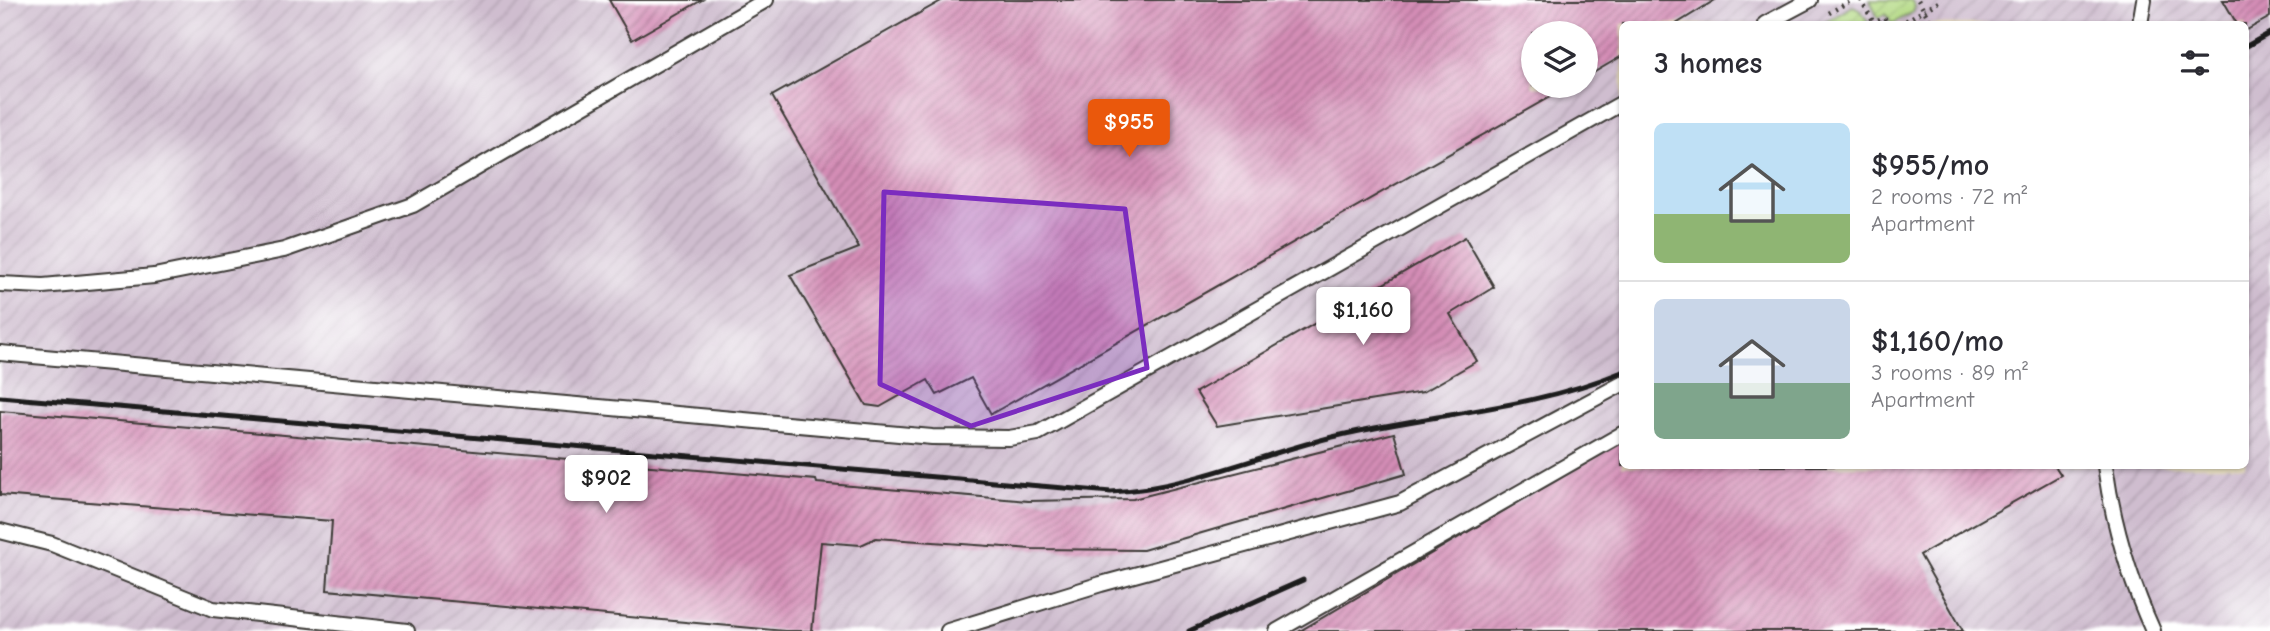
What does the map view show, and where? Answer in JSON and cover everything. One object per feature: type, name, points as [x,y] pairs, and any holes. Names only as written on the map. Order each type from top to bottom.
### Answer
[{"type":"lane","points":[[0,284],[43,286],[154,276],[284,250],[414,205],[766,0]]},
{"type":"lane","points":[[1771,21],[1810,0]]},
{"type":"lane","points":[[2140,21],[2144,0]]},
{"type":"lane","points":[[0,353],[932,437],[1009,438],[1038,433],[1619,105]]},
{"type":"lane","points":[[948,631],[1101,584],[1400,503],[1619,386]]},
{"type":"lane","points":[[1277,631],[1619,436]]},
{"type":"lane","points":[[2105,469],[2109,498],[2132,584],[2153,631]]},
{"type":"lane","points":[[0,531],[52,544],[213,609],[407,631]]},
{"type":"path","points":[[1861,0],[1872,21]]},
{"type":"path","points":[[1918,0],[1930,21]]},
{"type":"path","points":[[1905,21],[1942,0]]},
{"type":"highlighted area","points":[[884,192],[1125,209],[1147,368],[971,426],[880,384]]},
{"type":"shaded area","points":[[0,0],[2270,0],[2270,631],[0,631]]},
{"type":"green space","points":[[1870,0],[1911,0],[1915,6],[1913,12],[1897,21],[1890,21],[1886,14],[1878,18]]},
{"type":"green space","points":[[1853,6],[1860,9],[1867,21],[1827,21]]},
{"type":"building","points":[[609,0],[702,0],[632,40]]},
{"type":"building","points":[[943,0],[1715,0],[1681,21],[1619,21],[1619,58],[1598,70],[1598,21],[1521,21],[1521,98],[1548,98],[991,414],[971,378],[937,395],[928,380],[880,407],[866,405],[790,275],[859,248],[772,96]]},
{"type":"building","points":[[2223,0],[2270,0],[2270,17],[2249,29],[2249,21],[2235,21]]},
{"type":"building","points":[[1465,237],[1494,287],[1450,314],[1477,361],[1423,392],[1217,426],[1196,392]]},
{"type":"building","points":[[0,411],[816,480],[817,483],[1028,501],[1133,499],[1394,433],[1406,474],[1143,550],[1032,549],[876,538],[861,545],[821,542],[812,631],[785,631],[327,590],[332,521],[0,495]]},
{"type":"building","points":[[1619,443],[1619,469],[2057,469],[2061,475],[1920,555],[1963,631],[1300,631]]},
{"type":"railway","points":[[2249,45],[2270,33]]},
{"type":"railway","points":[[0,397],[1111,492],[1169,484],[1309,443],[1373,428],[1553,395],[1619,373]]},
{"type":"railway","points":[[1189,631],[1303,580]]}]
